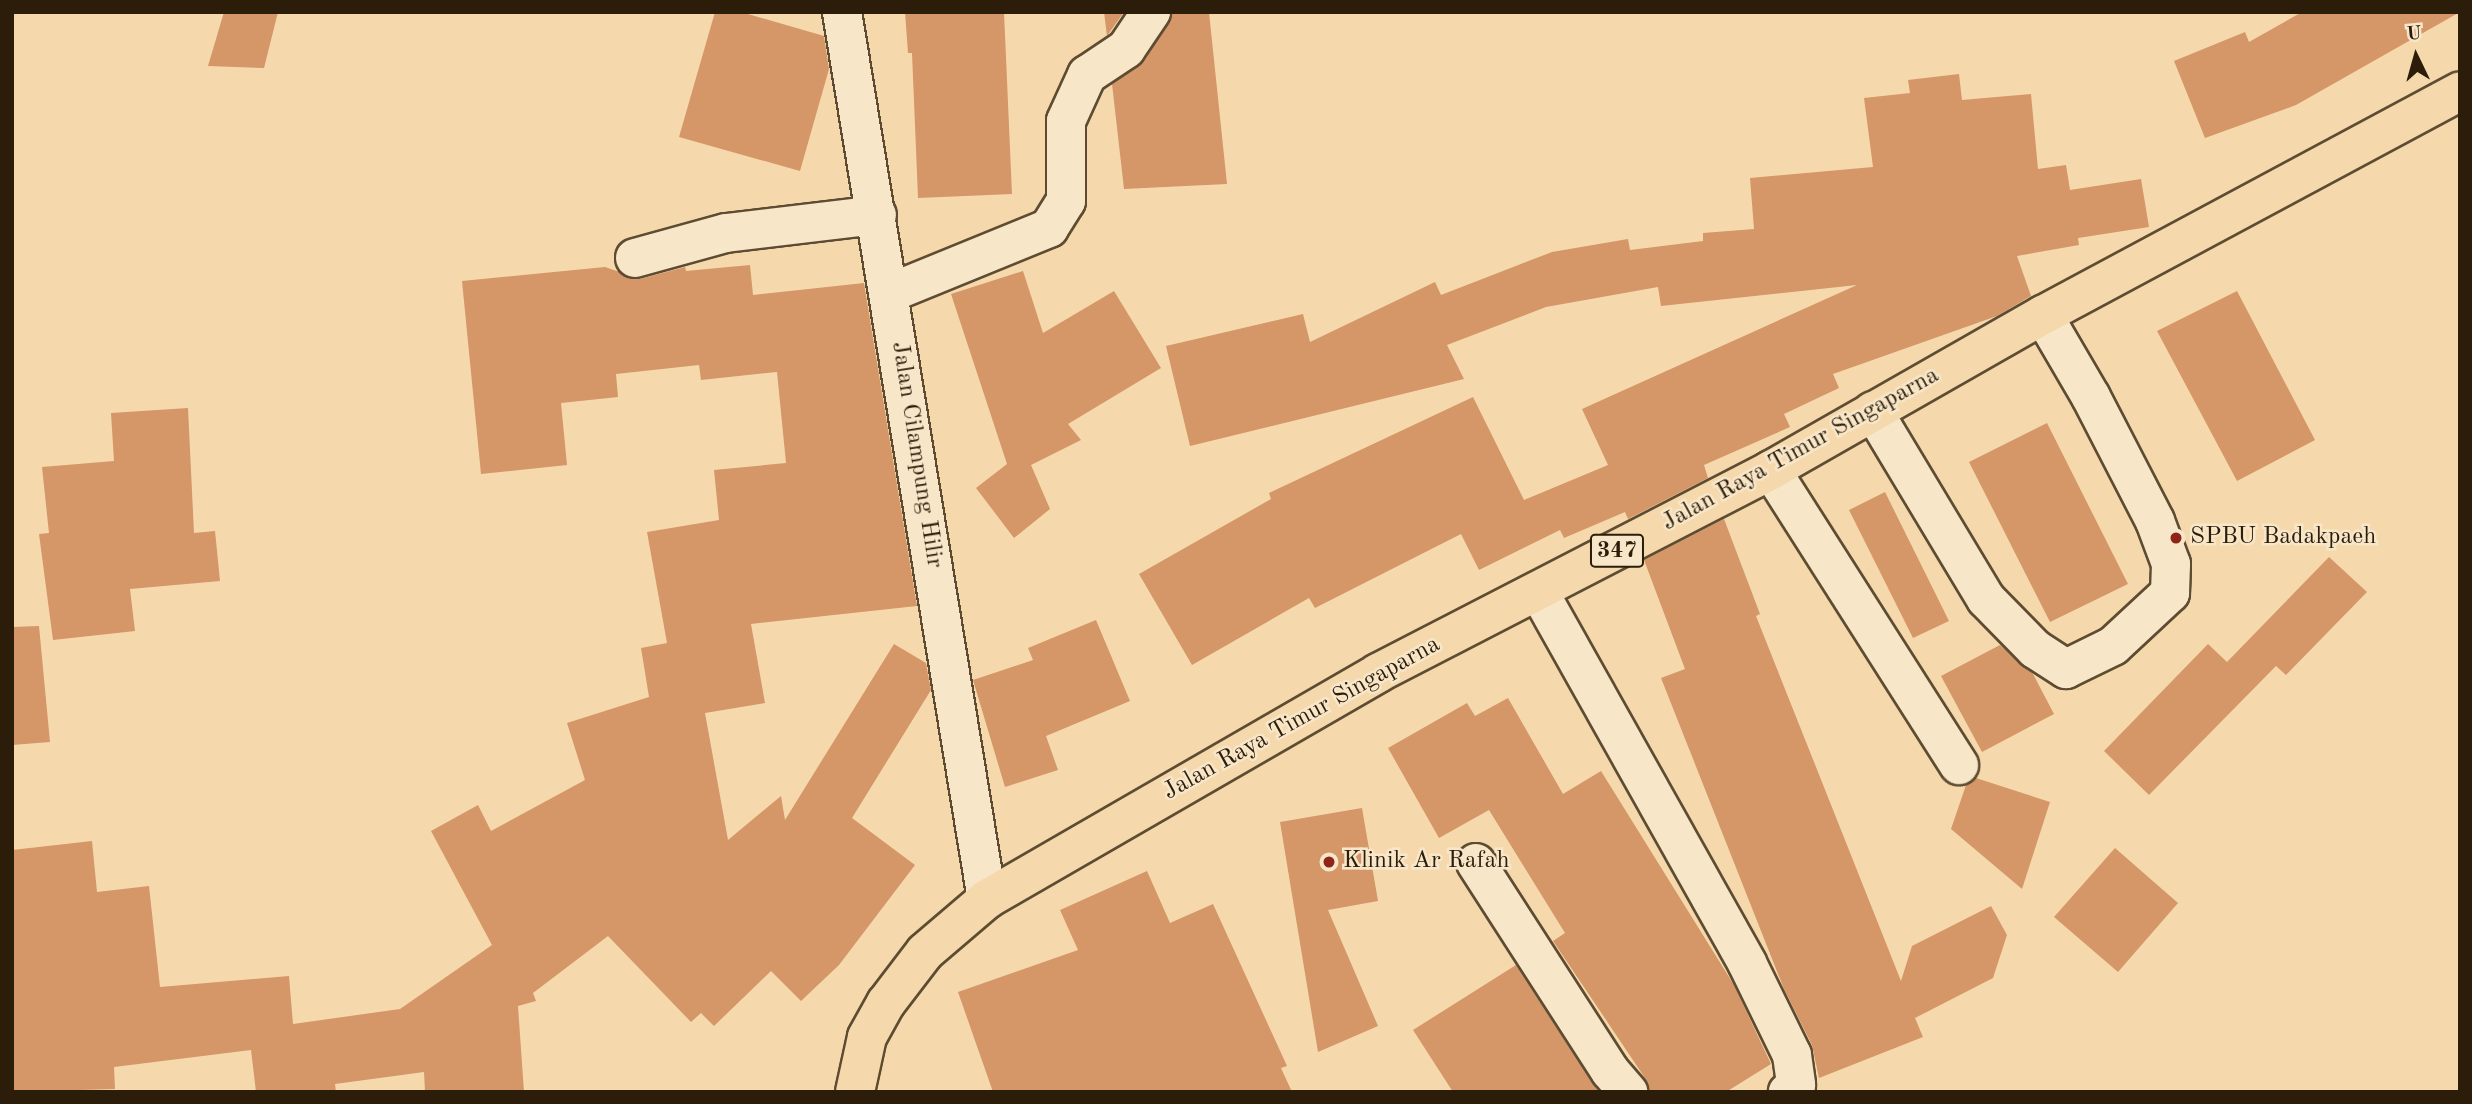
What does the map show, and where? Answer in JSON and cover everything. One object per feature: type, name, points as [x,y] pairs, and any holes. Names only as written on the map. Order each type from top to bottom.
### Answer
[{"type":"main road","name":"Jalan Raya Timur Singaparna","points":[[855,1092],[867,1037],[886,1003],[925,952],[987,898],[1378,673],[1771,470],[2043,316],[2460,91]]},
{"type":"street","name":"Jalan Cilampung Hilir","points":[[842,12],[987,898]]},
{"type":"street","points":[[890,293],[1049,228],[1066,201],[1066,121],[1087,75],[1126,49],[1151,12]]},
{"type":"street","points":[[635,258],[726,233],[877,215]]},
{"type":"street","points":[[1872,411],[1986,598],[2035,649],[2066,669],[2113,646],[2170,593],[2171,564],[2110,434],[2043,316]]},
{"type":"street","points":[[1771,470],[1959,765]]},
{"type":"street","points":[[1538,592],[1753,974],[1792,1055],[1796,1085],[1788,1092]]},
{"type":"street","points":[[1476,863],[1609,1071],[1628,1092]]},
{"type":"building","points":[[224,12],[278,12],[264,68],[208,66]]},
{"type":"building","points":[[715,12],[741,12],[824,36],[829,69],[800,171],[679,137]]},
{"type":"building","points":[[905,12],[1004,12],[1012,194],[918,198],[912,53],[908,53]]},
{"type":"building","points":[[1104,12],[1124,12],[1107,36]]},
{"type":"building","points":[[1173,12],[1209,12],[1227,184],[1124,189],[1112,84],[1144,61]]},
{"type":"building","points":[[2302,12],[2460,12],[2296,105],[2205,138],[2174,61],[2245,32],[2249,42]]},
{"type":"building","points":[[1959,74],[1962,100],[2031,94],[2038,169],[2066,165],[2070,190],[2141,179],[2149,227],[2078,238],[2079,245],[2017,256],[2031,296],[1997,316],[1833,374],[1839,388],[1784,414],[1790,427],[1704,465],[1708,478],[1628,519],[1625,512],[1564,538],[1560,530],[1479,570],[1461,534],[1315,608],[1309,598],[1192,665],[1139,574],[1271,499],[1269,493],[1473,397],[1524,500],[1608,465],[1582,409],[1857,285],[1661,306],[1658,287],[1546,307],[1447,345],[1464,379],[1190,446],[1166,346],[1303,314],[1310,342],[1435,282],[1441,295],[1552,252],[1628,239],[1630,250],[1703,241],[1703,233],[1754,229],[1750,178],[1873,167],[1864,98],[1910,93],[1908,80]]},
{"type":"building","points":[[750,265],[753,295],[864,283],[917,606],[751,624],[765,703],[705,713],[728,840],[781,796],[785,820],[894,644],[926,663],[931,690],[852,818],[915,865],[839,965],[801,1001],[771,971],[714,1026],[701,1013],[691,1022],[608,936],[533,993],[536,1001],[518,1006],[524,1092],[425,1092],[424,1072],[335,1084],[336,1092],[256,1092],[251,1050],[114,1067],[115,1089],[12,1092],[12,850],[92,841],[97,892],[149,886],[160,987],[289,976],[293,1024],[400,1009],[492,945],[431,831],[478,805],[491,831],[585,780],[567,723],[649,697],[641,648],[667,643],[647,532],[719,520],[714,470],[786,463],[777,372],[701,380],[699,365],[616,374],[618,397],[561,403],[567,465],[481,474],[462,281],[605,267],[640,279],[685,267],[686,271]]},
{"type":"building","points":[[1023,271],[1043,333],[1114,291],[1161,368],[1068,424],[1081,440],[1031,465],[1050,509],[1014,538],[976,488],[1007,464],[951,294]]},
{"type":"building","points":[[2237,291],[2315,440],[2237,481],[2157,331]]},
{"type":"building","points":[[188,408],[194,533],[215,531],[220,581],[130,589],[135,631],[53,640],[39,534],[49,533],[42,467],[114,461],[111,413]]},
{"type":"building","points":[[2047,423],[2128,584],[2050,622],[1969,462]]},
{"type":"building","points":[[1885,492],[1949,621],[1913,638],[1849,510]]},
{"type":"building","points":[[1724,519],[1760,614],[1756,616],[1901,981],[1912,946],[1991,906],[2007,935],[1993,978],[1915,1018],[1923,1037],[1819,1078],[1812,1045],[1784,989],[1661,678],[1685,669],[1644,560]]},
{"type":"building","points":[[2329,557],[2367,592],[2286,675],[2276,666],[2149,795],[2104,751],[2208,644],[2227,662]]},
{"type":"building","points":[[1096,620],[1130,701],[1046,736],[1058,770],[1005,787],[973,680],[1033,660],[1028,648]]},
{"type":"building","points":[[39,626],[50,742],[12,745],[12,627]]},
{"type":"building","points":[[2000,645],[2033,674],[2054,714],[1982,752],[1941,676]]},
{"type":"building","points":[[1508,698],[1563,794],[1601,771],[1734,985],[1771,1064],[1726,1092],[1649,1092],[1645,1078],[1553,941],[1565,933],[1489,810],[1439,838],[1388,748],[1467,703],[1475,716]]},
{"type":"building","points":[[1976,778],[2050,802],[2022,889],[1951,829],[1966,785]]},
{"type":"building","points":[[1362,808],[1378,901],[1328,910],[1378,1026],[1318,1052],[1280,822]]},
{"type":"building","points":[[2115,848],[2178,903],[2118,972],[2054,917]]},
{"type":"building","points":[[1147,871],[1170,923],[1213,904],[1287,1066],[1281,1068],[1292,1092],[993,1092],[958,992],[1078,950],[1060,910]]},
{"type":"building","points":[[1516,965],[1599,1092],[1453,1092],[1413,1030]]},
{"type":"place","name":"SPBU Badakpaeh","points":[[2176,538]]},
{"type":"place","name":"Klinik Ar Rafah","points":[[1329,862]]}]
